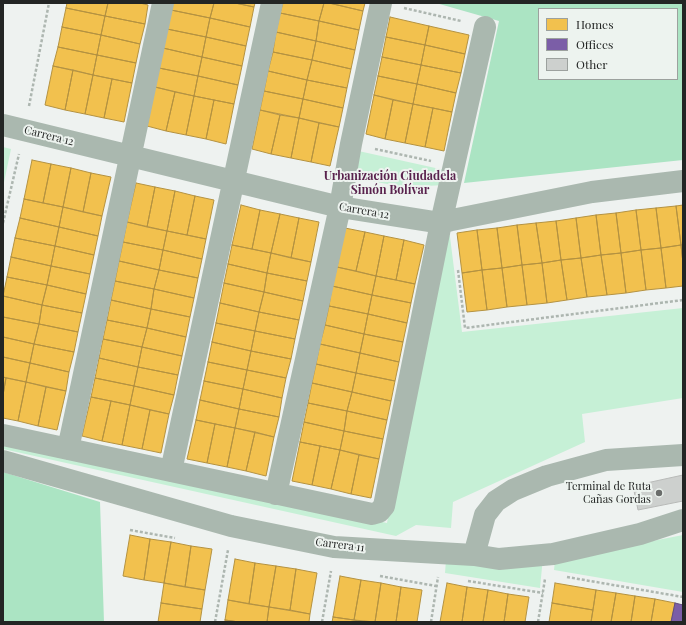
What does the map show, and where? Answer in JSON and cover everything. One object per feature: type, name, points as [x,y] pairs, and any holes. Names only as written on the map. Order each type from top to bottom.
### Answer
[{"type":"street","points":[[68,449],[162,3]]},
{"type":"street","points":[[170,471],[272,3]]},
{"type":"street","points":[[276,494],[340,207],[351,144],[389,5]]},
{"type":"street","points":[[3,436],[372,514],[379,512],[384,506],[441,223],[486,27]]},
{"type":"street","name":"Carrera 12","points":[[3,125],[340,207],[441,223],[592,192],[683,181]]},
{"type":"street","points":[[474,555],[485,515],[496,501],[513,490],[547,476],[606,460],[683,455]]},
{"type":"street","name":"Carrera 11","points":[[3,461],[231,526],[334,547],[474,555],[549,564],[683,520]]},
{"type":"path","points":[[389,5],[486,27]]},
{"type":"path","points":[[351,144],[454,166]]},
{"type":"path","points":[[458,266],[465,328],[683,300]]},
{"type":"path","points":[[215,622],[231,526]]},
{"type":"path","points":[[322,622],[334,547]]},
{"type":"path","points":[[538,622],[549,564],[683,596]]},
{"type":"path","points":[[431,622],[438,576],[445,578]]},
{"type":"path","points":[[460,580],[543,593]]},
{"type":"green space","points":[[436,3],[683,3],[683,160],[464,183],[499,21]]},
{"type":"green space","points":[[3,147],[11,149],[3,187]]},
{"type":"green space","points":[[354,150],[449,171],[446,185],[404,187],[348,177]]},
{"type":"green space","points":[[443,229],[449,229],[462,332],[683,308],[683,398],[582,414],[585,442],[453,502],[451,528],[416,525],[396,536],[3,449],[3,441],[387,523]]},
{"type":"green space","points":[[3,472],[100,502],[104,622],[3,622]]},
{"type":"green space","points":[[683,535],[683,592],[554,570],[555,560]]},
{"type":"green space","points":[[543,557],[540,588],[445,573],[446,560]]},
{"type":"building: Homes","points":[[67,3],[108,3],[105,16],[66,8]]},
{"type":"building: Homes","points":[[108,3],[140,3],[148,5],[145,24],[105,16]]},
{"type":"building: Homes","points":[[173,3],[214,3],[210,18],[171,10]]},
{"type":"building: Homes","points":[[214,3],[235,3],[254,7],[250,27],[210,18]]},
{"type":"building: Homes","points":[[235,3],[255,3],[254,7]]},
{"type":"building: Homes","points":[[283,3],[324,3],[319,21],[280,13]]},
{"type":"building: Homes","points":[[324,3],[363,11],[359,30],[319,21]]},
{"type":"building: Homes","points":[[329,3],[365,3],[363,11]]},
{"type":"building: Homes","points":[[66,8],[105,16],[101,35],[62,27]]},
{"type":"building: Homes","points":[[171,10],[210,18],[206,37],[167,29]]},
{"type":"building: Homes","points":[[280,13],[319,21],[316,41],[276,32]]},
{"type":"building: Homes","points":[[105,16],[145,24],[140,44],[101,35]]},
{"type":"building: Homes","points":[[390,17],[429,26],[425,45],[386,37]]},
{"type":"building: Homes","points":[[210,18],[250,27],[246,46],[206,37]]},
{"type":"building: Homes","points":[[319,21],[359,30],[355,50],[316,41]]},
{"type":"building: Homes","points":[[429,26],[469,35],[465,54],[425,45]]},
{"type":"building: Homes","points":[[62,27],[101,35],[97,55],[58,47]]},
{"type":"building: Homes","points":[[167,29],[206,37],[202,57],[163,48]]},
{"type":"building: Homes","points":[[276,32],[316,41],[312,60],[273,52]]},
{"type":"building: Homes","points":[[101,35],[140,44],[136,63],[97,55]]},
{"type":"building: Homes","points":[[206,37],[246,46],[242,66],[202,57]]},
{"type":"building: Homes","points":[[386,37],[425,45],[421,65],[382,57]]},
{"type":"building: Homes","points":[[316,41],[355,50],[351,69],[312,60]]},
{"type":"building: Homes","points":[[425,45],[465,54],[461,73],[421,65]]},
{"type":"building: Homes","points":[[58,47],[97,55],[93,75],[53,66]]},
{"type":"building: Homes","points":[[163,48],[202,57],[198,76],[159,68]]},
{"type":"building: Homes","points":[[273,52],[312,60],[307,80],[268,71]]},
{"type":"building: Homes","points":[[97,55],[136,63],[132,83],[93,75]]},
{"type":"building: Homes","points":[[202,57],[242,66],[238,85],[198,76]]},
{"type":"building: Homes","points":[[382,57],[421,65],[417,84],[378,76]]},
{"type":"building: Homes","points":[[312,60],[351,69],[347,88],[307,80]]},
{"type":"building: Homes","points":[[421,65],[461,73],[456,93],[417,84]]},
{"type":"building: Homes","points":[[53,66],[73,70],[65,110],[45,105]]},
{"type":"building: Homes","points":[[159,68],[198,76],[194,96],[155,87]]},
{"type":"building: Homes","points":[[73,70],[93,75],[85,114],[65,110]]},
{"type":"building: Homes","points":[[268,71],[307,80],[303,99],[264,91]]},
{"type":"building: Homes","points":[[93,75],[112,79],[104,118],[85,114]]},
{"type":"building: Homes","points":[[198,76],[238,85],[234,104],[194,96]]},
{"type":"building: Homes","points":[[378,76],[417,84],[413,104],[374,95]]},
{"type":"building: Homes","points":[[112,79],[132,83],[124,122],[104,118]]},
{"type":"building: Homes","points":[[307,80],[347,88],[343,108],[303,99]]},
{"type":"building: Homes","points":[[417,84],[456,93],[452,112],[413,104]]},
{"type":"building: Homes","points":[[155,87],[175,92],[166,131],[147,126]]},
{"type":"building: Homes","points":[[264,91],[303,99],[299,118],[260,110]]},
{"type":"building: Homes","points":[[175,92],[194,96],[186,135],[166,131]]},
{"type":"building: Homes","points":[[374,95],[393,100],[385,139],[366,134]]},
{"type":"building: Homes","points":[[194,96],[214,100],[206,139],[186,135]]},
{"type":"building: Homes","points":[[303,99],[343,108],[339,127],[299,118]]},
{"type":"building: Homes","points":[[214,100],[234,104],[226,144],[206,139]]},
{"type":"building: Homes","points":[[393,100],[413,104],[405,143],[385,139]]},
{"type":"building: Homes","points":[[413,104],[433,108],[425,147],[405,143]]},
{"type":"building: Homes","points":[[433,108],[452,112],[444,151],[425,147]]},
{"type":"building: Homes","points":[[260,110],[280,115],[271,154],[252,149]]},
{"type":"building: Homes","points":[[280,115],[299,118],[291,158],[271,154]]},
{"type":"building: Homes","points":[[299,118],[319,123],[311,162],[291,158]]},
{"type":"building: Homes","points":[[319,123],[339,127],[330,166],[311,162]]},
{"type":"building: Homes","points":[[32,160],[51,164],[43,203],[24,199]]},
{"type":"building: Homes","points":[[51,164],[71,168],[63,207],[43,203]]},
{"type":"building: Homes","points":[[71,168],[91,173],[83,212],[63,207]]},
{"type":"building: Homes","points":[[91,173],[111,177],[102,216],[83,212]]},
{"type":"building: Homes","points":[[136,183],[155,187],[147,227],[127,222]]},
{"type":"building: Homes","points":[[155,187],[175,191],[167,231],[147,227]]},
{"type":"building: Homes","points":[[175,191],[195,196],[187,235],[167,231]]},
{"type":"building: Homes","points":[[195,196],[214,200],[206,239],[187,235]]},
{"type":"building: Homes","points":[[24,199],[63,207],[59,227],[20,218]]},
{"type":"building: Homes","points":[[241,205],[260,210],[252,249],[232,245]]},
{"type":"building: Homes","points":[[683,205],[683,245],[681,245],[676,206]]},
{"type":"building: Homes","points":[[676,206],[681,245],[661,248],[656,208]]},
{"type":"building: Homes","points":[[63,207],[102,216],[98,236],[59,227]]},
{"type":"building: Homes","points":[[656,208],[661,248],[641,250],[636,210]]},
{"type":"building: Homes","points":[[260,210],[280,214],[271,253],[252,249]]},
{"type":"building: Homes","points":[[636,210],[641,250],[621,253],[616,213]]},
{"type":"building: Homes","points":[[616,213],[621,253],[601,255],[596,215]]},
{"type":"building: Homes","points":[[280,214],[299,218],[291,258],[271,253]]},
{"type":"building: Homes","points":[[596,215],[601,255],[581,258],[576,218]]},
{"type":"building: Homes","points":[[20,218],[59,227],[55,246],[15,238]]},
{"type":"building: Homes","points":[[299,218],[319,222],[311,262],[291,258]]},
{"type":"building: Homes","points":[[576,218],[581,258],[561,260],[556,221]]},
{"type":"building: Homes","points":[[556,221],[561,260],[542,263],[536,223]]},
{"type":"building: Homes","points":[[127,222],[167,231],[163,250],[123,242]]},
{"type":"building: Homes","points":[[536,223],[542,263],[522,265],[517,225]]},
{"type":"building: Homes","points":[[517,225],[522,265],[502,268],[497,228]]},
{"type":"building: Homes","points":[[59,227],[98,236],[94,255],[55,246]]},
{"type":"building: Homes","points":[[345,228],[365,232],[356,271],[337,267]]},
{"type":"building: Homes","points":[[497,228],[502,268],[482,270],[477,230]]},
{"type":"building: Homes","points":[[477,230],[482,270],[462,273],[457,233]]},
{"type":"building: Homes","points":[[167,231],[206,239],[202,259],[163,250]]},
{"type":"building: Homes","points":[[365,232],[384,236],[376,276],[356,271]]},
{"type":"building: Homes","points":[[384,236],[404,240],[396,280],[376,276]]},
{"type":"building: Homes","points":[[15,238],[55,246],[51,266],[11,257]]},
{"type":"building: Homes","points":[[404,240],[424,245],[415,284],[396,280]]},
{"type":"building: Homes","points":[[123,242],[163,250],[159,270],[119,261]]},
{"type":"building: Homes","points":[[232,245],[271,253],[267,273],[228,264]]},
{"type":"building: Homes","points":[[681,245],[683,245],[683,263]]},
{"type":"building: Homes","points":[[681,245],[683,286],[666,288],[661,248]]},
{"type":"building: Homes","points":[[55,246],[94,255],[90,274],[51,266]]},
{"type":"building: Homes","points":[[661,248],[666,288],[646,290],[641,250]]},
{"type":"building: Homes","points":[[163,250],[202,259],[198,278],[159,270]]},
{"type":"building: Homes","points":[[641,250],[646,290],[626,293],[621,253]]},
{"type":"building: Homes","points":[[271,253],[311,262],[307,281],[267,273]]},
{"type":"building: Homes","points":[[621,253],[626,293],[607,295],[601,255]]},
{"type":"building: Homes","points":[[601,255],[607,295],[587,297],[581,258]]},
{"type":"building: Homes","points":[[11,257],[51,266],[47,285],[7,277]]},
{"type":"building: Homes","points":[[581,258],[587,297],[567,300],[561,260]]},
{"type":"building: Homes","points":[[561,260],[567,300],[547,303],[542,263]]},
{"type":"building: Homes","points":[[119,261],[159,270],[154,289],[115,281]]},
{"type":"building: Homes","points":[[542,263],[547,303],[527,305],[522,265]]},
{"type":"building: Homes","points":[[228,264],[267,273],[264,292],[224,283]]},
{"type":"building: Homes","points":[[522,265],[527,305],[507,307],[502,268]]},
{"type":"building: Homes","points":[[51,266],[90,274],[86,294],[47,285]]},
{"type":"building: Homes","points":[[337,267],[376,276],[372,295],[332,286]]},
{"type":"building: Homes","points":[[502,268],[507,307],[487,310],[482,270]]},
{"type":"building: Homes","points":[[159,270],[198,278],[194,298],[154,289]]},
{"type":"building: Homes","points":[[482,270],[487,310],[467,312],[462,273]]},
{"type":"building: Homes","points":[[267,273],[307,281],[303,301],[264,292]]},
{"type":"building: Homes","points":[[376,276],[415,284],[411,303],[372,295]]},
{"type":"building: Homes","points":[[7,277],[47,285],[42,305],[3,296]]},
{"type":"building: Homes","points":[[115,281],[154,289],[151,309],[111,300]]},
{"type":"building: Homes","points":[[224,283],[264,292],[259,312],[220,303]]},
{"type":"building: Homes","points":[[47,285],[86,294],[82,313],[42,305]]},
{"type":"building: Homes","points":[[332,286],[372,295],[368,314],[329,306]]},
{"type":"building: Homes","points":[[154,289],[194,298],[190,317],[151,309]]},
{"type":"building: Homes","points":[[264,292],[303,301],[299,320],[259,312]]},
{"type":"building: Homes","points":[[372,295],[411,303],[407,323],[368,314]]},
{"type":"building: Homes","points":[[3,296],[42,305],[39,324],[3,317]]},
{"type":"building: Homes","points":[[111,300],[151,309],[147,328],[107,320]]},
{"type":"building: Homes","points":[[220,303],[259,312],[255,331],[216,323]]},
{"type":"building: Homes","points":[[42,305],[82,313],[78,332],[39,324]]},
{"type":"building: Homes","points":[[329,306],[368,314],[364,334],[325,325]]},
{"type":"building: Homes","points":[[151,309],[190,317],[186,337],[147,328]]},
{"type":"building: Homes","points":[[259,312],[299,320],[295,339],[255,331]]},
{"type":"building: Homes","points":[[368,314],[407,323],[403,342],[364,334]]},
{"type":"building: Homes","points":[[3,317],[39,324],[34,344],[3,337]]},
{"type":"building: Homes","points":[[107,320],[147,328],[142,347],[103,339]]},
{"type":"building: Homes","points":[[216,323],[255,331],[251,351],[212,342]]},
{"type":"building: Homes","points":[[39,324],[78,332],[74,352],[34,344]]},
{"type":"building: Homes","points":[[325,325],[364,334],[360,353],[320,344]]},
{"type":"building: Homes","points":[[147,328],[186,337],[182,356],[142,347]]},
{"type":"building: Homes","points":[[255,331],[295,339],[291,359],[251,351]]},
{"type":"building: Homes","points":[[364,334],[403,342],[399,362],[360,353]]},
{"type":"building: Homes","points":[[3,337],[34,344],[30,363],[3,357]]},
{"type":"building: Homes","points":[[103,339],[142,347],[138,367],[99,358]]},
{"type":"building: Homes","points":[[212,342],[251,351],[247,370],[208,362]]},
{"type":"building: Homes","points":[[34,344],[74,352],[69,372],[30,363]]},
{"type":"building: Homes","points":[[320,344],[360,353],[356,373],[316,364]]},
{"type":"building: Homes","points":[[142,347],[182,356],[178,375],[138,367]]},
{"type":"building: Homes","points":[[251,351],[291,359],[286,378],[247,370]]},
{"type":"building: Homes","points":[[360,353],[399,362],[395,381],[356,373]]},
{"type":"building: Homes","points":[[3,357],[30,363],[26,382],[3,377]]},
{"type":"building: Homes","points":[[99,358],[138,367],[134,386],[95,378]]},
{"type":"building: Homes","points":[[208,362],[247,370],[243,389],[204,381]]},
{"type":"building: Homes","points":[[30,363],[69,372],[66,391],[26,382]]},
{"type":"building: Homes","points":[[316,364],[356,373],[352,392],[312,383]]},
{"type":"building: Homes","points":[[138,367],[178,375],[174,395],[134,386]]},
{"type":"building: Homes","points":[[247,370],[286,378],[282,398],[243,389]]},
{"type":"building: Homes","points":[[356,373],[395,381],[391,401],[352,392]]},
{"type":"building: Homes","points":[[3,377],[6,378],[3,395]]},
{"type":"building: Homes","points":[[6,378],[26,382],[18,421],[3,418],[3,395]]},
{"type":"building: Homes","points":[[95,378],[134,386],[130,405],[91,397]]},
{"type":"building: Homes","points":[[204,381],[243,389],[239,409],[200,400]]},
{"type":"building: Homes","points":[[26,382],[46,387],[38,426],[18,421]]},
{"type":"building: Homes","points":[[312,383],[352,392],[347,411],[308,403]]},
{"type":"building: Homes","points":[[134,386],[174,395],[169,414],[130,405]]},
{"type":"building: Homes","points":[[46,387],[66,391],[57,430],[38,426]]},
{"type":"building: Homes","points":[[243,389],[282,398],[279,417],[239,409]]},
{"type":"building: Homes","points":[[352,392],[391,401],[387,420],[347,411]]},
{"type":"building: Homes","points":[[91,397],[111,401],[102,441],[82,436]]},
{"type":"building: Homes","points":[[200,400],[239,409],[235,428],[196,420]]},
{"type":"building: Homes","points":[[111,401],[130,405],[122,445],[102,441]]},
{"type":"building: Homes","points":[[308,403],[347,411],[344,431],[304,422]]},
{"type":"building: Homes","points":[[130,405],[150,410],[142,449],[122,445]]},
{"type":"building: Homes","points":[[239,409],[279,417],[274,437],[235,428]]},
{"type":"building: Homes","points":[[150,410],[169,414],[161,453],[142,449]]},
{"type":"building: Homes","points":[[347,411],[387,420],[383,439],[344,431]]},
{"type":"building: Homes","points":[[196,420],[215,424],[207,463],[187,459]]},
{"type":"building: Homes","points":[[304,422],[344,431],[340,450],[300,442]]},
{"type":"building: Homes","points":[[215,424],[235,428],[227,467],[207,463]]},
{"type":"building: Homes","points":[[235,428],[255,432],[246,471],[227,467]]},
{"type":"building: Homes","points":[[344,431],[383,439],[379,459],[340,450]]},
{"type":"building: Homes","points":[[255,432],[274,437],[266,476],[246,471]]},
{"type":"building: Homes","points":[[300,442],[320,446],[312,485],[292,481]]},
{"type":"building: Homes","points":[[320,446],[340,450],[331,489],[312,485]]},
{"type":"building: Homes","points":[[340,450],[359,455],[351,494],[331,489]]},
{"type":"building: Homes","points":[[359,455],[379,459],[371,498],[351,494]]},
{"type":"building: Homes","points":[[130,535],[150,539],[144,580],[123,576]]},
{"type":"building: Homes","points":[[150,539],[171,542],[164,583],[144,580]]},
{"type":"building: Homes","points":[[171,542],[191,546],[185,587],[164,583]]},
{"type":"building: Homes","points":[[191,546],[212,549],[205,590],[185,587]]},
{"type":"building: Homes","points":[[235,559],[255,563],[249,604],[228,600]]},
{"type":"building: Homes","points":[[255,563],[276,566],[269,607],[249,604]]},
{"type":"building: Homes","points":[[276,566],[296,569],[290,610],[269,607]]},
{"type":"building: Homes","points":[[296,569],[317,573],[310,614],[290,610]]},
{"type":"building: Homes","points":[[340,576],[361,580],[354,620],[333,617]]},
{"type":"building: Homes","points":[[361,580],[381,583],[375,622],[354,620]]},
{"type":"building: Homes","points":[[164,583],[205,590],[202,609],[161,603]]},
{"type":"building: Homes","points":[[381,583],[401,587],[396,622],[375,622]]},
{"type":"building: Homes","points":[[447,583],[467,587],[462,622],[440,622]]},
{"type":"building: Homes","points":[[555,583],[596,590],[593,610],[552,603]]},
{"type":"building: Homes","points":[[401,587],[422,590],[417,622],[396,622]]},
{"type":"building: Homes","points":[[467,587],[488,590],[483,622],[462,622]]},
{"type":"building: Homes","points":[[488,590],[508,594],[504,622],[483,622]]},
{"type":"building: Homes","points":[[596,590],[616,593],[611,622],[591,622]]},
{"type":"building: Homes","points":[[616,593],[635,596],[631,622],[611,622]]},
{"type":"building: Homes","points":[[508,594],[529,597],[525,622],[504,622]]},
{"type":"building: Homes","points":[[635,596],[655,599],[651,622],[631,622]]},
{"type":"building: Homes","points":[[655,599],[675,603],[671,622],[651,622]]},
{"type":"building: Homes","points":[[228,600],[269,607],[267,622],[239,622],[225,620]]},
{"type":"building: Homes","points":[[161,603],[202,609],[200,622],[158,622]]},
{"type":"building: Homes","points":[[552,603],[593,610],[591,622],[549,622]]},
{"type":"building: Homes","points":[[269,607],[310,614],[309,622],[267,622]]},
{"type":"building: Homes","points":[[333,617],[354,620],[363,622],[332,622]]},
{"type":"building: Homes","points":[[225,620],[239,622],[225,622]]},
{"type":"building: Offices","points":[[675,603],[683,605],[683,622],[671,622]]},
{"type":"building: Other","name":"Terminal de Ruta Cañas Gordas","points":[[683,475],[683,501],[638,510],[633,486]]},
{"type":"place","name":"Terminal de Ruta Cañas Gordas","points":[[659,493]]},
{"type":"district","name":"Urbanización Ciudadela Simón Bolívar","points":[[390,183]]}]
